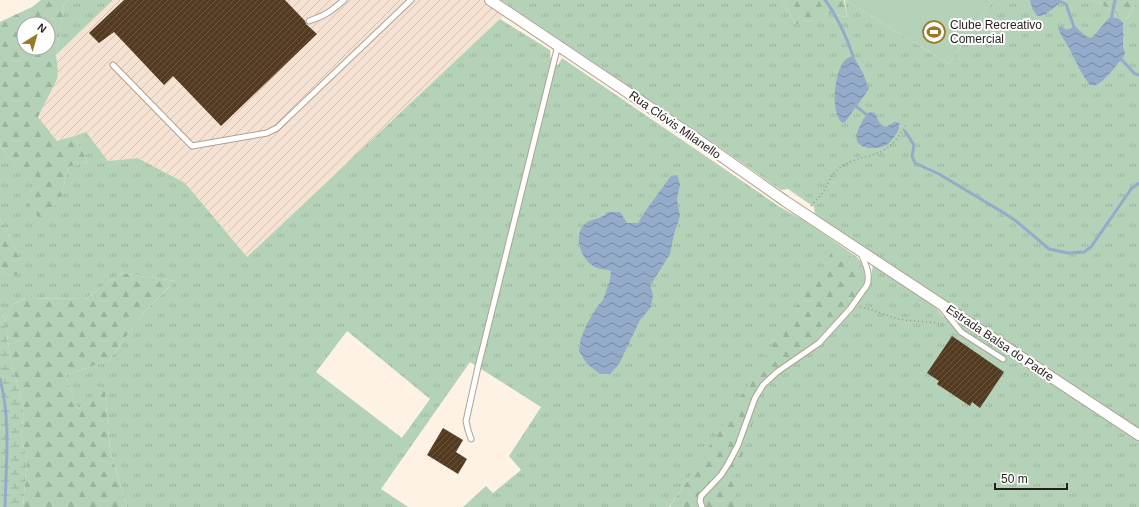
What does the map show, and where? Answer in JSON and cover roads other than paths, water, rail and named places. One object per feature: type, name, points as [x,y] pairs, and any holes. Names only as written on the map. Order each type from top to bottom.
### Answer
[{"type":"street","name":"Rua Clóvis Milanello","points":[[490,0],[694,137],[785,201],[860,250]]},
{"type":"street","name":"Estrada Balsa do Padre","points":[[860,250],[1139,435]]},
{"type":"lane","points":[[309,21],[331,12],[344,0]]},
{"type":"lane","points":[[113,65],[192,146],[267,133],[277,128],[411,0]]},
{"type":"lane","points":[[471,439],[466,421],[476,374],[558,45]]},
{"type":"lane","points":[[702,507],[700,501],[701,496],[721,475],[728,464],[738,445],[755,398],[763,385],[777,372],[819,344],[850,309],[868,282],[867,271],[860,250]]},
{"type":"lane","points":[[939,302],[940,307],[961,332],[1003,360]]},
{"type":"water","points":[[1030,0],[1061,0],[1061,2],[1044,15],[1037,16],[1032,8]]},
{"type":"water","points":[[1111,17],[1119,19],[1123,23],[1123,47],[1125,53],[1116,66],[1103,80],[1095,85],[1090,85],[1081,72],[1058,28],[1061,26],[1066,30],[1074,27],[1091,38]]},
{"type":"water","points":[[853,56],[863,73],[869,89],[845,122],[842,123],[838,118],[836,110],[836,82],[841,66],[846,59]]},
{"type":"water","points":[[870,112],[875,113],[880,124],[886,127],[894,122],[899,123],[899,129],[896,134],[885,146],[876,148],[865,147],[862,146],[857,140],[857,132],[865,116]]},
{"type":"water","points":[[677,175],[680,184],[677,199],[680,216],[674,234],[670,254],[650,286],[653,294],[651,307],[640,320],[619,364],[610,374],[600,374],[587,364],[579,351],[581,338],[587,324],[603,300],[610,280],[611,271],[595,267],[589,263],[582,253],[579,235],[586,223],[601,217],[607,212],[620,212],[627,223],[638,223],[671,176]]},
{"type":"waterway","points":[[825,0],[841,27],[853,59]]},
{"type":"waterway","points":[[1057,0],[1066,4],[1074,27],[1077,30]]},
{"type":"waterway","points":[[1111,20],[1115,0]]},
{"type":"waterway","points":[[1119,59],[1122,60],[1135,74],[1139,75]]},
{"type":"waterway","points":[[856,103],[856,106],[868,116]]},
{"type":"waterway","points":[[905,131],[914,145],[912,156],[915,163],[939,174],[1004,213],[1016,221],[1049,249],[1068,253],[1084,252],[1091,247],[1131,189],[1139,183]]},
{"type":"waterway","points":[[0,379],[6,411],[7,427],[5,507]]},
{"type":"place","name":"Clube Recreativo Comercial","points":[[934,32]]}]
